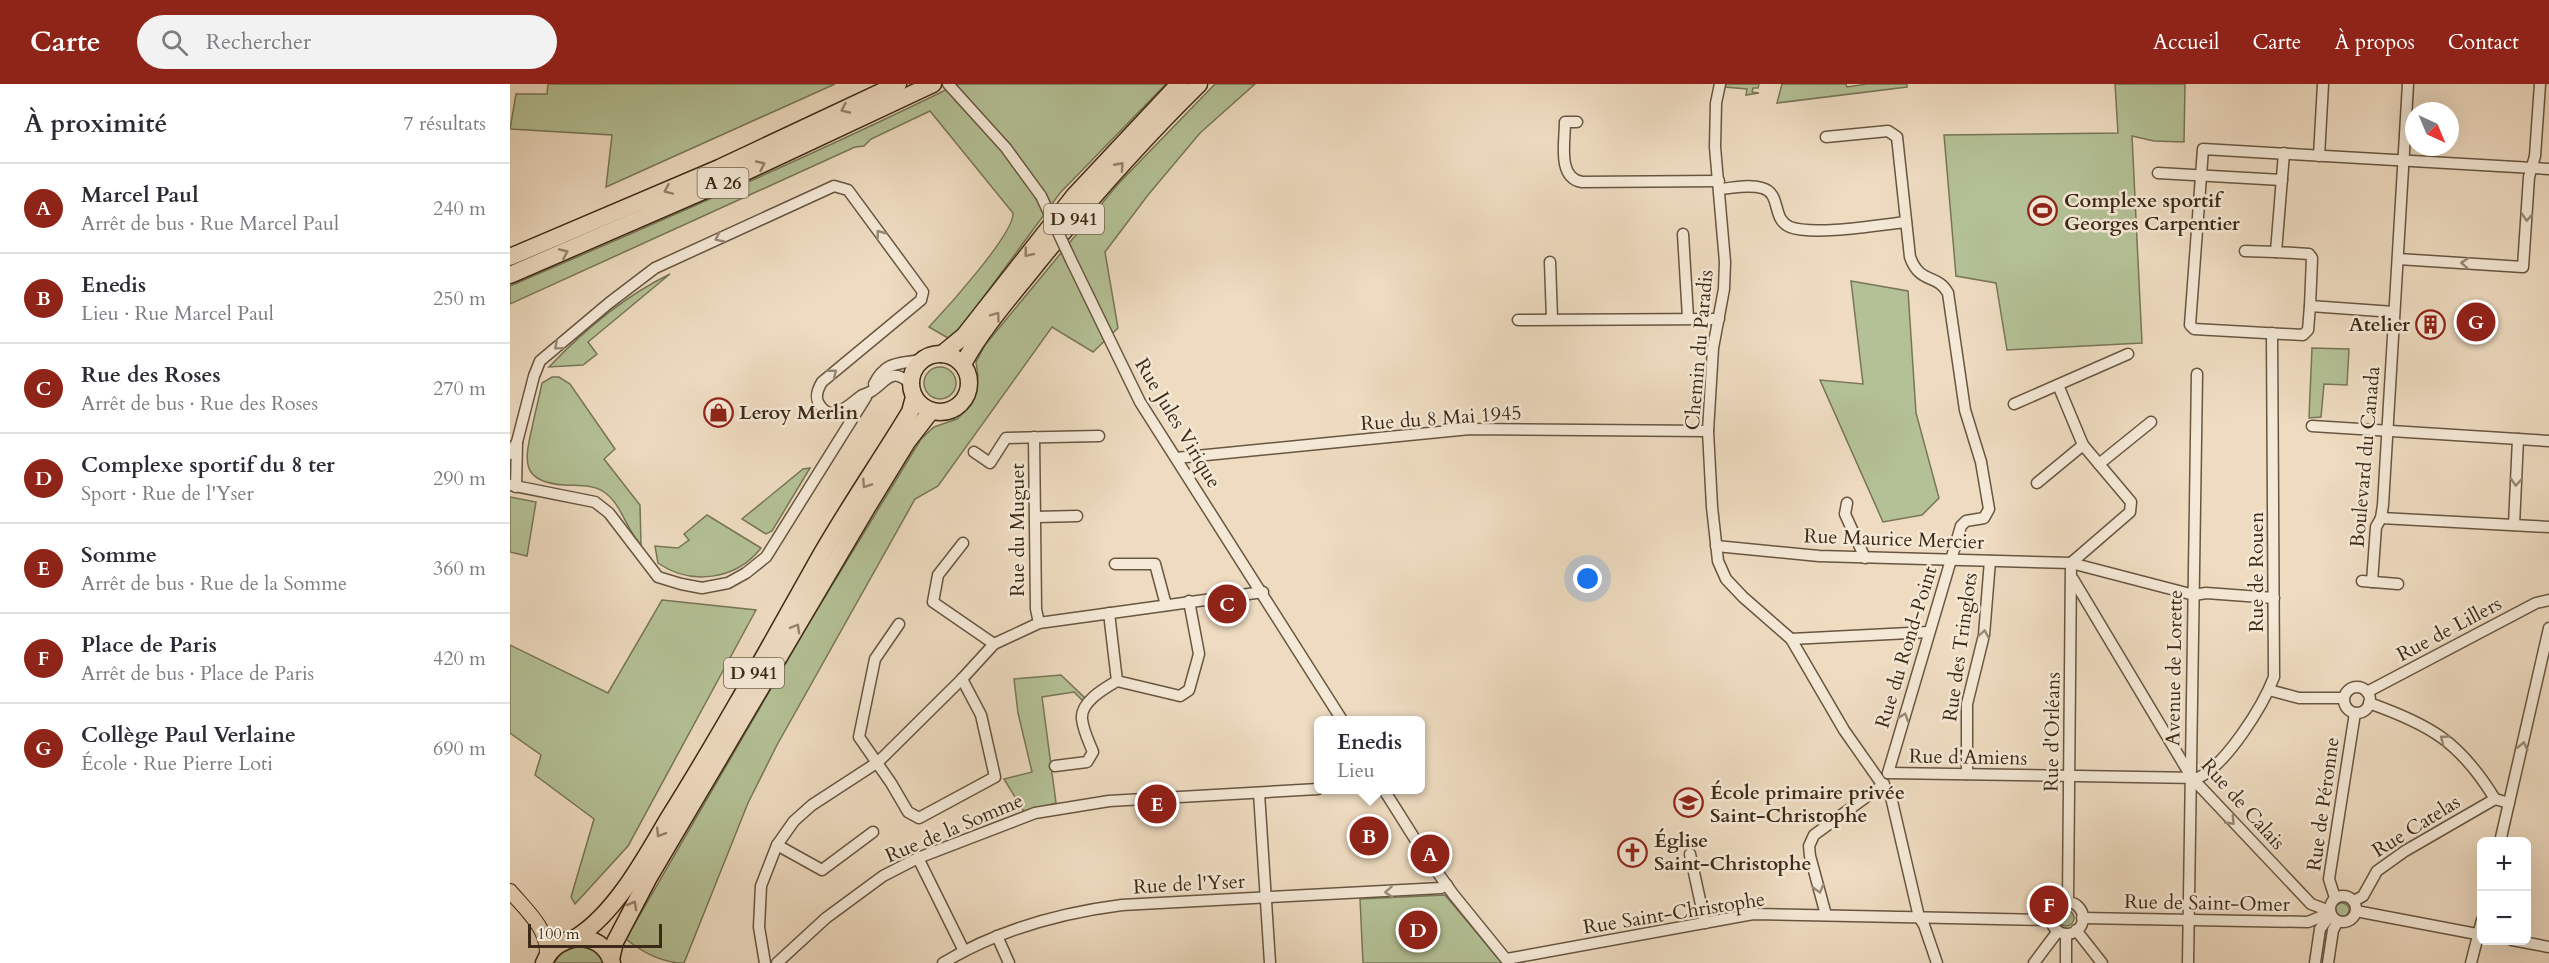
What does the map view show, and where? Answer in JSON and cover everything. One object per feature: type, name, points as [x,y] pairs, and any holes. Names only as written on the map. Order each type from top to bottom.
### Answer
[{"type":"highway","name":"A 26","points":[[510,257],[718,168],[898,84]]},
{"type":"highway","name":"A 26","points":[[510,275],[724,182],[933,84]]},
{"type":"highway","name":"D 941","points":[[942,354],[964,336],[1074,196],[1179,84]]},
{"type":"highway","name":"D 941","points":[[963,364],[1013,293],[1083,207],[1155,127],[1199,84]]},
{"type":"highway","points":[[942,354],[950,355],[963,364],[969,382],[964,399],[950,410],[932,411],[918,403],[912,390],[912,374],[923,359],[942,354]]},
{"type":"highway","name":"D 941","points":[[571,939],[612,904],[690,784],[836,529],[910,412],[912,390]]},
{"type":"highway","name":"D 941","points":[[612,961],[615,942],[648,879],[868,506],[907,442],[932,411]]},
{"type":"highway","points":[[546,959],[555,946],[571,939],[598,943],[612,961]]},
{"type":"main road","points":[[510,891],[542,929],[548,946],[546,959]]},
{"type":"main road","points":[[542,929],[571,939]]},
{"type":"street","name":"Rue Jules Virique","points":[[948,84],[1006,148],[1041,195],[1140,402],[1263,592],[1340,716]]},
{"type":"street","name":"Chemin du Paradis","points":[[1720,84],[1716,103],[1715,147],[1725,262],[1724,289],[1713,348],[1708,431],[1716,546],[1721,568],[1726,579],[1743,597],[1791,639],[1844,730],[1884,779],[1894,804],[1919,917],[1937,963]]},
{"type":"street","points":[[2319,156],[2323,84]]},
{"type":"street","name":"Boulevard du Canada","points":[[2398,584],[2367,581],[2376,527],[2381,518],[2408,84]]},
{"type":"street","points":[[2398,259],[2523,267],[2529,177],[2533,168],[2540,84]]},
{"type":"street","points":[[1577,122],[1565,122],[1566,170],[1572,180],[1760,187],[1773,195],[1780,219],[1787,226],[1796,228],[1844,229],[1906,222],[1897,137],[1888,131],[1826,138]]},
{"type":"street","points":[[2245,251],[2309,254],[2312,258],[2308,330],[2303,335],[2194,329],[2190,325],[2203,149],[2549,169]]},
{"type":"street","points":[[2276,252],[2284,153]]},
{"type":"street","points":[[2158,173],[2282,180]]},
{"type":"street","points":[[912,390],[897,376],[889,377],[870,393],[863,394],[849,407],[836,413],[828,413],[817,403],[815,395],[822,382],[921,300],[923,292],[848,190],[834,186],[655,268],[540,361],[517,442],[513,486],[595,502],[609,513],[658,578],[702,588],[728,583],[746,573],[766,556],[870,393],[877,378],[885,368],[894,363],[923,359]]},
{"type":"street","name":"Rue du Rond-Point","points":[[1884,779],[1959,532],[1963,523],[1984,518],[1989,509],[1981,462],[1965,410],[1948,293],[1940,282],[1921,276],[1914,268],[1910,257],[1906,222]]},
{"type":"street","points":[[1683,234],[1688,318]]},
{"type":"street","points":[[1550,262],[1552,319]]},
{"type":"street","points":[[2310,306],[2394,312]]},
{"type":"street","points":[[1518,320],[1719,319]]},
{"type":"street","name":"Rue de Rouen","points":[[2192,778],[2206,774],[2225,754],[2252,719],[2274,677],[2272,333]]},
{"type":"street","points":[[2014,404],[2128,354]]},
{"type":"street","name":"Avenue de Lorette","points":[[2188,963],[2197,374]]},
{"type":"street","points":[[2058,385],[2084,445],[2131,502],[2130,512],[2071,563]]},
{"type":"street","points":[[2099,464],[2151,422]]},
{"type":"street","points":[[2312,426],[2549,441]]},
{"type":"street","name":"Rue du 8 Mai 1945","points":[[1176,458],[1470,429],[1708,431]]},
{"type":"street","points":[[974,452],[990,463],[1006,438],[1099,436]]},
{"type":"street","name":"Rue du Muguet","points":[[1034,437],[1036,609],[1039,623]]},
{"type":"street","points":[[2514,525],[2518,439]]},
{"type":"street","points":[[510,454],[517,442]]},
{"type":"street","points":[[2037,483],[2084,445]]},
{"type":"street","points":[[1847,503],[1845,514],[1865,558]]},
{"type":"street","points":[[1036,517],[1077,516]]},
{"type":"street","points":[[2381,518],[2549,527]]},
{"type":"street","points":[[963,543],[938,575],[933,602],[994,644]]},
{"type":"street","name":"Rue Maurice Mercier","points":[[1716,546],[1819,556],[2071,563],[2194,595],[2206,593],[2274,598]]},
{"type":"street","name":"Rue des Tringlots","points":[[1967,774],[1967,704],[1984,635],[1990,561]]},
{"type":"street","name":"Rue d'Orléans","points":[[2068,902],[2073,579],[2071,563]]},
{"type":"street","points":[[1115,564],[1155,564],[1166,605]]},
{"type":"street","name":"Rue de Calais","points":[[2073,579],[2192,778],[2311,904],[2332,915]]},
{"type":"street","points":[[765,963],[759,927],[761,886],[777,845],[794,821],[812,805],[878,762],[994,644],[1039,623],[1263,592]]},
{"type":"street","name":"Rue de Lillers","points":[[2368,697],[2536,603],[2549,600]]},
{"type":"street","points":[[1055,766],[1087,762],[1093,752],[1081,717],[1085,708],[1101,690],[1117,681],[1180,696],[1189,690],[1199,654],[1189,601]]},
{"type":"street","points":[[1109,613],[1117,681]]},
{"type":"street","points":[[898,624],[875,659],[860,737],[908,812],[919,818],[995,777],[981,714],[962,679]]},
{"type":"street","points":[[2501,837],[2549,628]]},
{"type":"street","points":[[1791,639],[1929,632]]},
{"type":"street","points":[[2368,697],[2366,710],[2355,713],[2345,707],[2346,693],[2354,687],[2363,689],[2368,697],[2412,718],[2440,735],[2462,753],[2478,771],[2494,799],[2509,802]]},
{"type":"street","points":[[2269,690],[2300,698],[2344,698]]},
{"type":"street","name":"Rue de Péronne","points":[[2335,898],[2329,879],[2355,713]]},
{"type":"street","name":"Rue d'Amiens","points":[[1884,779],[1967,774],[2192,778]]},
{"type":"street","points":[[1826,915],[1809,846],[1814,835],[1884,779]]},
{"type":"street","name":"Rue de la Somme","points":[[777,963],[853,897],[918,858],[1001,824],[1035,813],[1108,801],[1314,789]]},
{"type":"street","points":[[1259,793],[1270,963]]},
{"type":"street","points":[[1387,794],[1446,885],[1508,961]]},
{"type":"street","name":"Rue Catelas","points":[[2355,906],[2377,871],[2412,846],[2439,833],[2494,799]]},
{"type":"street","points":[[777,845],[822,870],[873,832]]},
{"type":"street","points":[[1690,854],[1705,923]]},
{"type":"street","points":[[918,858],[964,951]]},
{"type":"street","name":"Rue de l'Yser","points":[[943,963],[998,936],[1068,914],[1093,909],[1122,905],[1441,888],[1446,885]]},
{"type":"street","points":[[2328,963],[2335,898],[2345,896],[2355,906],[2477,933]]},
{"type":"street","points":[[2034,963],[2082,918],[2080,909],[2068,902],[2057,905],[2053,909],[2051,920]]},
{"type":"street","name":"Rue de Saint-Omer","points":[[2082,918],[2308,922],[2332,915],[2352,919],[2355,906]]},
{"type":"street","name":"Rue Saint-Christophe","points":[[1508,961],[1753,914],[1919,917]]},
{"type":"street","points":[[2315,963],[2320,929],[2332,915]]},
{"type":"street","points":[[1919,917],[2051,920],[2102,963]]},
{"type":"street","points":[[2066,963],[2067,932]]},
{"type":"street","points":[[998,936],[1009,963]]},
{"type":"street","points":[[2471,963],[2477,944]]},
{"type":"street","points":[[2531,944],[2549,947]]},
{"type":"green space","points":[[548,84],[835,84],[606,187],[612,135],[510,129],[516,94],[547,94]]},
{"type":"green space","points":[[958,84],[1166,84],[1060,193],[963,325],[948,338],[929,327],[992,253],[1011,223],[1013,213],[930,111],[871,139],[864,146],[855,147],[510,304],[510,286],[679,213]]},
{"type":"green space","points":[[1215,84],[1255,84],[1200,133],[1148,195],[1105,252],[1118,328],[1093,352],[1052,327],[938,486],[915,499],[777,745],[748,803],[684,963],[661,959],[639,948],[626,939],[809,623],[921,439],[934,427],[957,419],[971,405],[976,392],[978,376],[976,362],[985,345],[1118,184]]},
{"type":"green space","points":[[1726,84],[1759,84],[1758,88],[1753,88],[1752,92],[1759,93],[1746,95],[1747,89],[1725,87]]},
{"type":"green space","points":[[1782,84],[1846,84],[1847,87],[1867,84],[1907,84],[1907,87],[1777,103]]},
{"type":"green space","name":"Complexe sportif Georges Carpentier","points":[[2115,84],[2185,84],[2184,142],[2154,141],[2132,136],[2142,343],[2007,350],[1996,283],[1956,276],[1944,135],[2118,133]]},
{"type":"green space","points":[[670,274],[588,342],[597,354],[583,365],[549,367],[605,315]]},
{"type":"green space","points":[[1851,281],[1908,291],[1916,413],[1939,498],[1922,515],[1883,522],[1820,380],[1863,384]]},
{"type":"green space","points":[[2312,348],[2349,349],[2347,385],[2324,384],[2321,417],[2309,418]]},
{"type":"green space","points":[[940,367],[951,372],[956,383],[951,394],[940,399],[929,394],[924,383],[929,372]]},
{"type":"green space","points":[[552,377],[559,377],[570,384],[615,449],[604,459],[640,505],[641,545],[615,503],[600,489],[550,483],[533,475],[529,468],[527,460],[529,440],[542,383]]},
{"type":"green space","points":[[810,468],[772,531],[766,534],[742,519],[803,469]]},
{"type":"green space","points":[[510,497],[536,502],[527,556],[510,552]]},
{"type":"green space","points":[[707,515],[761,548],[739,567],[712,576],[684,575],[658,563],[655,546],[678,548],[689,540],[684,534]]},
{"type":"green space","points":[[662,600],[756,610],[628,846],[575,904],[571,897],[594,819],[535,775],[541,755],[510,733],[510,645],[608,693]]},
{"type":"green space","points":[[1061,675],[1085,698],[1082,700],[1074,692],[1042,697],[1056,803],[1024,812],[1004,779],[1032,772],[1018,713],[1014,679]]},
{"type":"green space","points":[[1445,895],[1502,963],[1363,963],[1360,899]]},
{"type":"green space","points":[[2342,903],[2347,905],[2349,910],[2347,915],[2342,917],[2337,915],[2335,910],[2337,905]]},
{"type":"green space","points":[[2066,910],[2074,918],[2066,926],[2058,918]]},
{"type":"green space","points":[[574,947],[592,950],[604,963],[554,963],[560,954]]},
{"type":"place","name":"Complexe sportif Georges Carpentier","points":[[2043,211]]},
{"type":"place","name":"Collège Paul Verlaine","points":[[2476,322]]},
{"type":"place","name":"Atelier","points":[[2431,324]]},
{"type":"place","name":"Leroy Merlin","points":[[718,412]]},
{"type":"place","name":"Rue des Roses","points":[[1227,604]]},
{"type":"place","name":"École primaire privée Saint-Christophe","points":[[1689,803]]},
{"type":"place","name":"Somme","points":[[1157,804]]},
{"type":"place","name":"Enedis","points":[[1369,836]]},
{"type":"place","name":"Église Saint-Christophe","points":[[1633,852]]},
{"type":"place","name":"Marcel Paul","points":[[1430,854]]},
{"type":"place","name":"Place de Paris","points":[[2049,905]]},
{"type":"place","name":"Complexe sportif du 8 ter","points":[[1418,930]]}]
